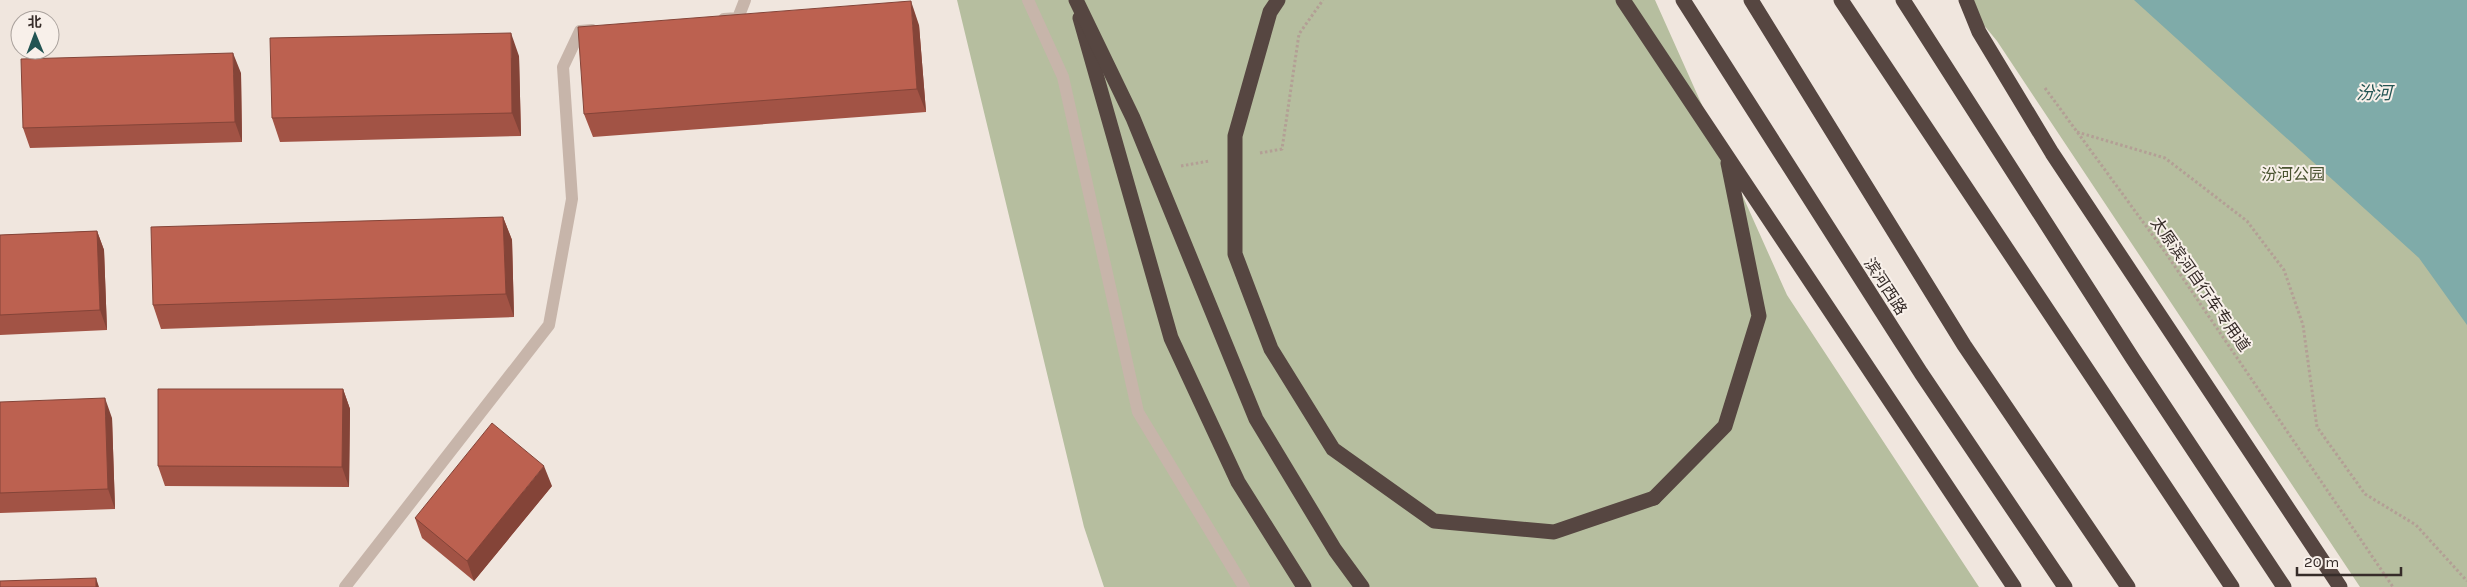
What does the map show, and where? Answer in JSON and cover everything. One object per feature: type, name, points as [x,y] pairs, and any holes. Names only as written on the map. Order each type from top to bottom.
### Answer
[{"type":"highway","points":[[1075,0],[1133,118],[1256,419],[1335,550],[1362,587]]},
{"type":"highway","points":[[1075,0],[1171,338],[1238,482],[1304,587]]},
{"type":"highway","points":[[1278,0],[1270,12],[1235,136],[1235,254],[1271,349],[1333,449],[1434,521],[1554,532],[1654,498],[1725,426],[1759,316],[1727,157]]},
{"type":"highway","points":[[1623,0],[2014,587]]},
{"type":"highway","name":"滨河西路","points":[[1683,0],[1916,365],[2065,587]]},
{"type":"highway","points":[[1751,0],[1964,345],[2128,587]]},
{"type":"highway","points":[[1841,0],[2232,587]]},
{"type":"highway","points":[[1903,0],[2133,359],[2284,587]]},
{"type":"highway","points":[[1966,0],[1979,32],[2052,153],[2340,587]]},
{"type":"street","points":[[708,20],[738,18],[745,0]]},
{"type":"street","points":[[1028,0],[1063,77],[1138,412],[1244,587]]},
{"type":"street","points":[[345,587],[549,325],[572,199],[563,67],[580,31],[609,28]]},
{"type":"path","points":[[1252,154],[1282,149],[1299,34],[1323,0]]},
{"type":"path","name":"太原滨河自行车专用道","points":[[2043,85],[2164,252],[2393,587]]},
{"type":"path","points":[[2077,132],[2165,158],[2247,221],[2284,270],[2303,325],[2317,427],[2364,494],[2416,525],[2467,581]]},
{"type":"path","points":[[1154,170],[1213,160]]},
{"type":"green space","points":[[957,0],[1655,0],[1787,295],[1979,587],[1104,587],[1084,527]]},
{"type":"green space","name":"汾河公园","points":[[1963,0],[2467,0],[2467,587],[2360,587],[1997,41]]},
{"type":"water","name":"汾河","points":[[2134,0],[2467,0],[2467,325],[2419,258]]},
{"type":"building","points":[[911,1],[917,89],[584,114],[578,27]]},
{"type":"building","points":[[511,33],[512,113],[272,118],[270,38]]},
{"type":"building","points":[[233,53],[235,122],[23,128],[21,60],[60,60],[60,58]]},
{"type":"building","points":[[503,217],[506,294],[153,305],[151,227]]},
{"type":"building","points":[[97,231],[100,310],[0,315],[0,235]]},
{"type":"building","points":[[158,389],[343,389],[342,467],[158,466]]},
{"type":"building","points":[[105,398],[108,489],[0,493],[0,402]]},
{"type":"building","points":[[492,423],[544,466],[467,561],[415,518]]},
{"type":"building","points":[[96,578],[96,587],[0,587],[0,581]]}]
